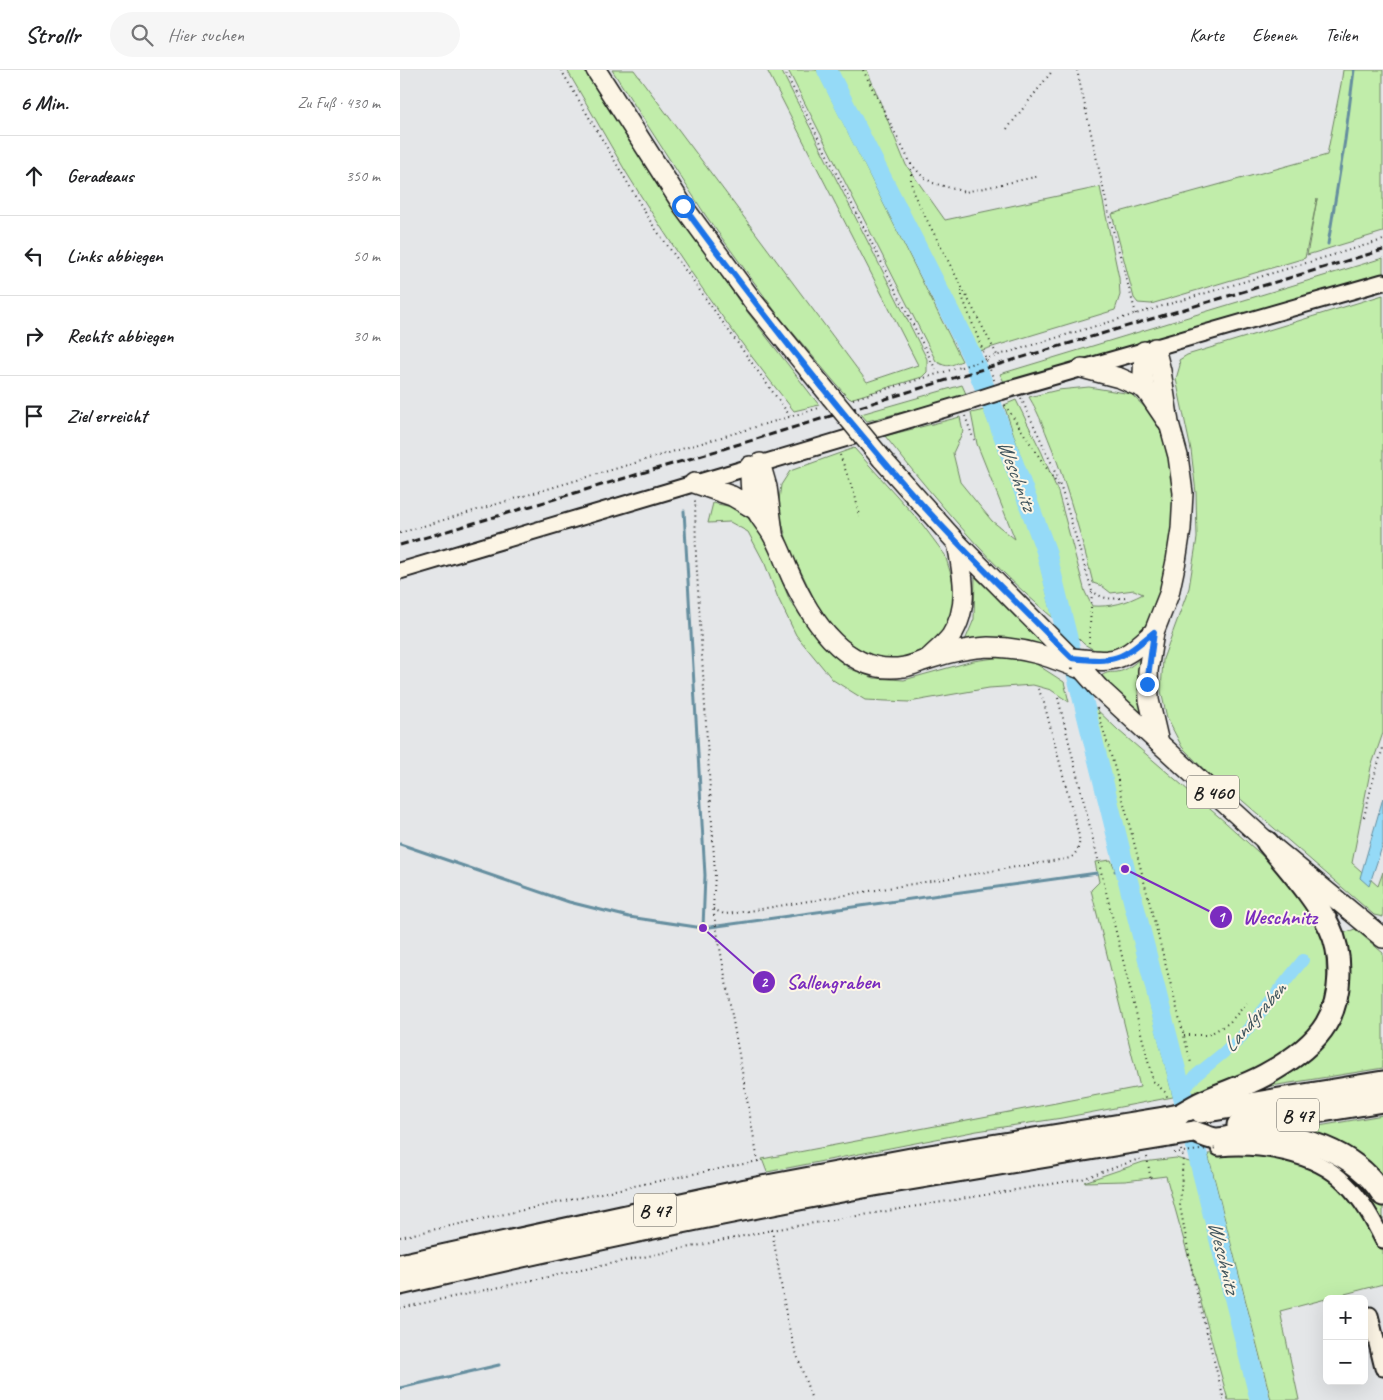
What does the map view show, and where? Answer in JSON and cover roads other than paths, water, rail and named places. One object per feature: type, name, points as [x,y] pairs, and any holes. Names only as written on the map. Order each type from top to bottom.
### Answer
[{"type":"highway","points":[[1191,1127],[1231,1091],[1264,1076],[1311,1042],[1326,1025],[1333,1008],[1338,973],[1336,949],[1330,929],[1315,903],[1267,842]]},
{"type":"highway","name":"B 47","points":[[400,1284],[481,1265],[749,1209],[1191,1127],[1383,1082]]},
{"type":"highway","name":"B 47","points":[[400,1265],[746,1190],[911,1159],[1191,1127],[1383,1101]]},
{"type":"highway","points":[[1191,1127],[1290,1137],[1318,1144],[1340,1155],[1362,1171],[1383,1195]]},
{"type":"main road","name":"B 460","points":[[596,70],[683,206],[752,300],[882,459],[957,542],[1041,627],[1084,658],[1097,693],[1159,743],[1267,842],[1383,938]]},
{"type":"main road","points":[[1149,350],[1143,375],[1145,389],[1169,423]]},
{"type":"main road","points":[[1149,350],[1161,371],[1169,423],[1178,456],[1182,484],[1180,529],[1169,594],[1154,632],[1147,684],[1159,743]]},
{"type":"main road","points":[[1082,368],[1120,378],[1145,389]]},
{"type":"main road","points":[[755,465],[751,492],[756,510],[774,537],[794,585],[806,607],[832,640],[849,656],[869,665],[888,668],[905,667],[929,658],[987,647],[1014,648],[1047,655],[1110,660],[1131,652],[1154,632]]},
{"type":"main road","points":[[755,465],[767,487],[774,537]]},
{"type":"main road","points":[[694,483],[732,496],[756,510]]},
{"type":"main road","points":[[929,658],[950,638],[962,612],[964,577],[957,542]]},
{"type":"street","points":[[400,571],[966,402],[1005,393],[1082,368],[1383,282]]},
{"type":"street","points":[[1191,1127],[1242,1146],[1288,1153],[1311,1161],[1327,1170],[1344,1181],[1358,1197],[1383,1240]]},
{"type":"street","points":[[1370,1315],[1383,1368]]},
{"type":"water","points":[[1383,798],[1383,844],[1369,886],[1360,878]]},
{"type":"waterway","name":"Weschnitz","points":[[827,70],[970,352],[992,405],[1046,551],[1260,1400]]},
{"type":"waterway","points":[[1328,244],[1354,70]]},
{"type":"waterway","points":[[684,511],[705,875],[703,928]]},
{"type":"waterway","points":[[400,844],[569,902],[629,917],[703,928],[1097,873]]},
{"type":"waterway","points":[[1115,871],[1125,869]]},
{"type":"waterway","name":"Landgraben","points":[[1182,1094],[1195,1076],[1239,1040],[1303,960]]},
{"type":"waterway","points":[[400,1388],[499,1365]]},
{"type":"railway","points":[[400,545],[1383,250]]},
{"type":"place","name":"Weschnitz","points":[[1125,869]]},
{"type":"place","name":"Sallengraben","points":[[703,928]]}]
